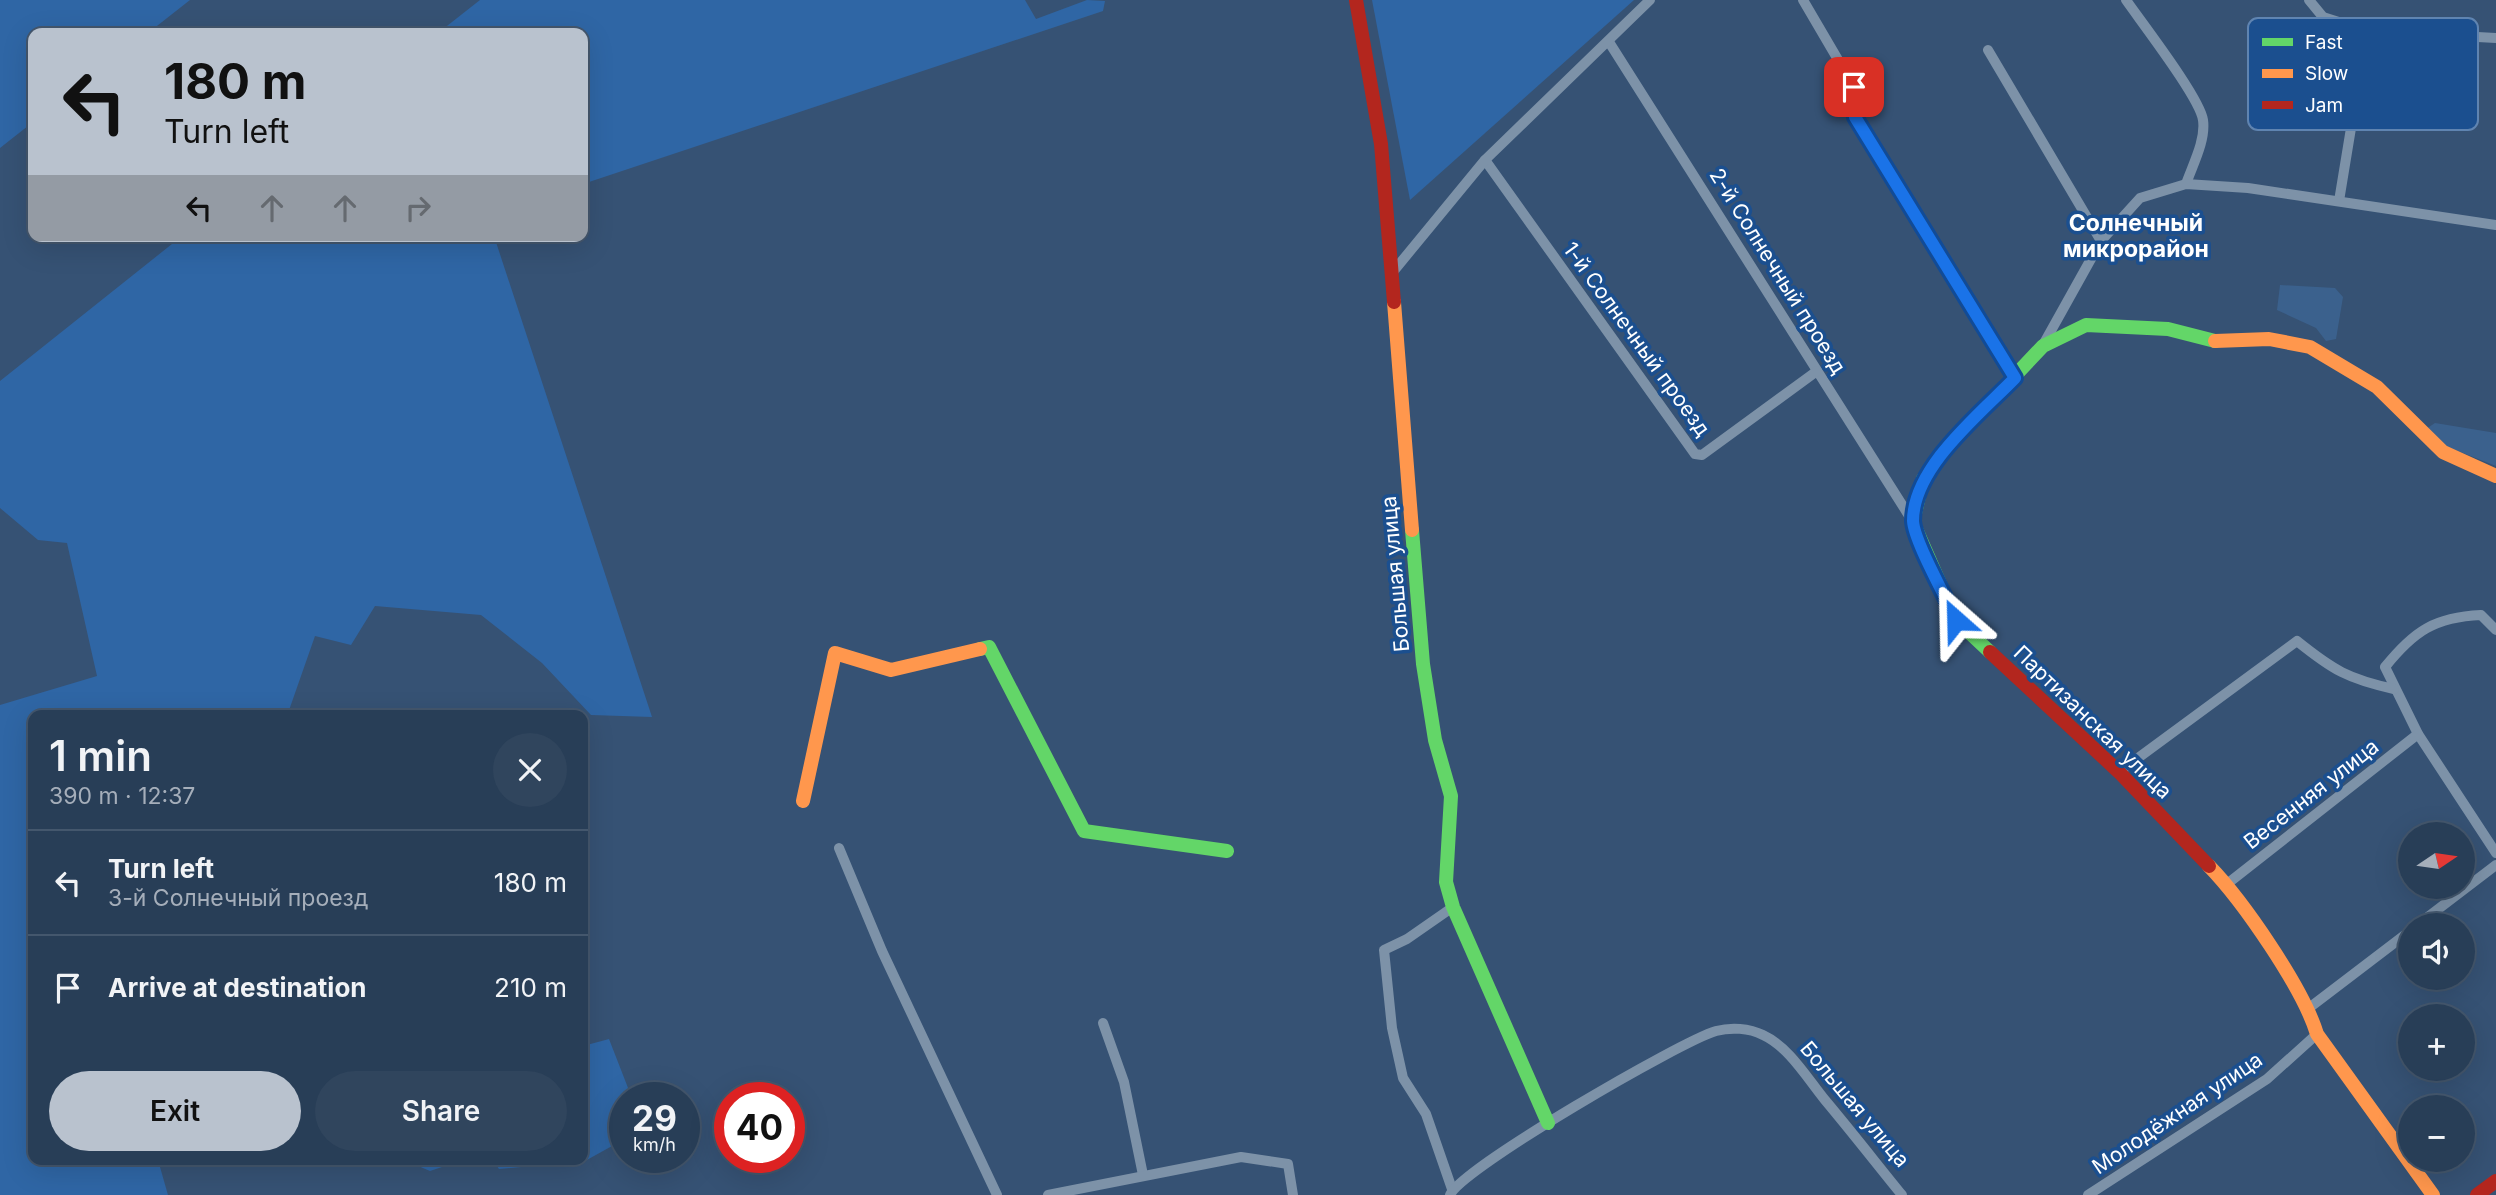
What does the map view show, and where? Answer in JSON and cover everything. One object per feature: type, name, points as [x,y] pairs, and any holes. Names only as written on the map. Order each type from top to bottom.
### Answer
[{"type":"street","name":"Большая улица","points":[[1356,0],[1381,144],[1423,664],[1435,740],[1451,796],[1446,882],[1453,907],[1548,1123]]},
{"type":"street","points":[[1392,273],[1485,160],[1650,0]]},
{"type":"street","points":[[1803,0],[1854,87],[1855,117],[2015,378]]},
{"type":"street","points":[[2126,0],[2194,100],[2203,120],[2201,141],[2186,184]]},
{"type":"street","points":[[2309,0],[2326,18]]},
{"type":"street","points":[[2478,37],[2496,38]]},
{"type":"street","name":"2-й Солнечный проезд","points":[[1609,42],[1642,89],[1913,522]]},
{"type":"street","points":[[1988,50],[2101,241]]},
{"type":"street","points":[[2339,201],[2351,130]]},
{"type":"street","name":"1-й Солнечный проезд","points":[[1485,160],[1695,454],[1702,454],[1817,371]]},
{"type":"street","points":[[1913,522],[1923,479],[1956,438],[2043,346],[2101,241],[2140,198],[2186,184],[2248,188],[2496,225]]},
{"type":"street","points":[[2043,346],[2086,325],[2168,329],[2206,341],[2269,339],[2310,347],[2377,387],[2442,453],[2496,476]]},
{"type":"street","name":"Партизанская улица","points":[[1913,522],[1956,620],[2119,772],[2227,884],[2309,1008],[2317,1034],[2433,1195]]},
{"type":"street","points":[[2496,630],[2481,615],[2450,617],[2423,629],[2401,647],[2385,667],[2418,734],[2496,853]]},
{"type":"street","points":[[2119,772],[2297,641],[2334,671],[2394,689]]},
{"type":"street","points":[[803,802],[835,653],[891,670],[989,647],[1084,831],[1227,851]]},
{"type":"street","name":"Весенняя улица","points":[[2227,884],[2418,734]]},
{"type":"street","points":[[839,848],[882,951],[997,1195]]},
{"type":"street","points":[[2433,913],[2496,864]]},
{"type":"street","points":[[1448,1193],[1426,1114],[1403,1078],[1392,1028],[1384,950],[1407,939],[1453,907]]},
{"type":"street","points":[[2309,1008],[2398,940]]},
{"type":"street","points":[[1103,1023],[1124,1082],[1143,1175]]},
{"type":"street","name":"Большая улица","points":[[1448,1193],[1468,1174],[1548,1123],[1690,1043],[1716,1031],[1744,1028],[1764,1035],[1789,1055],[1902,1195]]},
{"type":"street","name":"Молодёжная улица","points":[[2088,1195],[2267,1079],[2317,1034]]},
{"type":"street","points":[[1048,1195],[1241,1157],[1288,1164],[1293,1195]]},
{"type":"street","points":[[2477,1195],[2496,1181]]},
{"type":"shaded area","points":[[0,0],[190,0],[154,28],[28,28],[28,126],[0,148]]},
{"type":"shaded area","points":[[480,0],[1025,0],[1036,19],[1087,0],[1105,1],[1103,11],[588,182],[588,28],[444,28]]},
{"type":"shaded area","points":[[1372,0],[1634,0],[1410,200]]},
{"type":"shaded area","points":[[174,242],[496,242],[652,717],[591,715],[542,663],[481,615],[375,606],[351,645],[315,636],[289,710],[28,710],[28,1165],[159,1165],[168,1195],[0,1195],[0,705],[97,676],[67,543],[38,540],[0,508],[0,381]]},
{"type":"shaded area","points":[[2280,285],[2335,288],[2343,297],[2336,339],[2326,341],[2316,328],[2277,310]]},
{"type":"shaded area","points":[[2435,423],[2496,433],[2496,466],[2435,442],[2426,429]]},
{"type":"shaded area","points":[[609,1039],[626,1082],[609,1082],[609,1148],[588,1159],[588,1045]]},
{"type":"shaded area","points":[[416,1165],[448,1165],[430,1171]]},
{"type":"shaded area","points":[[496,1165],[542,1165],[499,1169]]},
{"type":"traffic: fast","points":[[1990,652],[1956,620],[1913,522],[1923,479],[1956,438],[2043,346],[2086,325],[2168,329],[2215,341]]},
{"type":"traffic: fast","points":[[1412,530],[1423,664],[1435,740],[1451,796],[1446,882],[1453,907],[1548,1123]]},
{"type":"traffic: fast","points":[[980,649],[989,647],[1084,831],[1227,851]]},
{"type":"traffic: slow","points":[[1394,302],[1412,530]]},
{"type":"traffic: slow","points":[[2215,341],[2269,339],[2310,347],[2377,387],[2443,452],[2496,476]]},
{"type":"traffic: slow","points":[[803,801],[835,653],[891,670],[980,649]]},
{"type":"traffic: slow","points":[[2209,866],[2270,946],[2299,993],[2317,1034],[2433,1195]]},
{"type":"traffic: jam","points":[[1356,0],[1381,144],[1394,302]]},
{"type":"traffic: jam","points":[[1990,652],[2119,772],[2209,866]]},
{"type":"traffic: jam","points":[[2477,1195],[2496,1181]]},
{"type":"district","name":"Солнечный микрорайон","points":[[2136,236]]},
{"type":"route","points":[[1854,87],[1855,117],[2015,378],[1956,438],[1923,479],[1913,522],[1956,620]]}]
